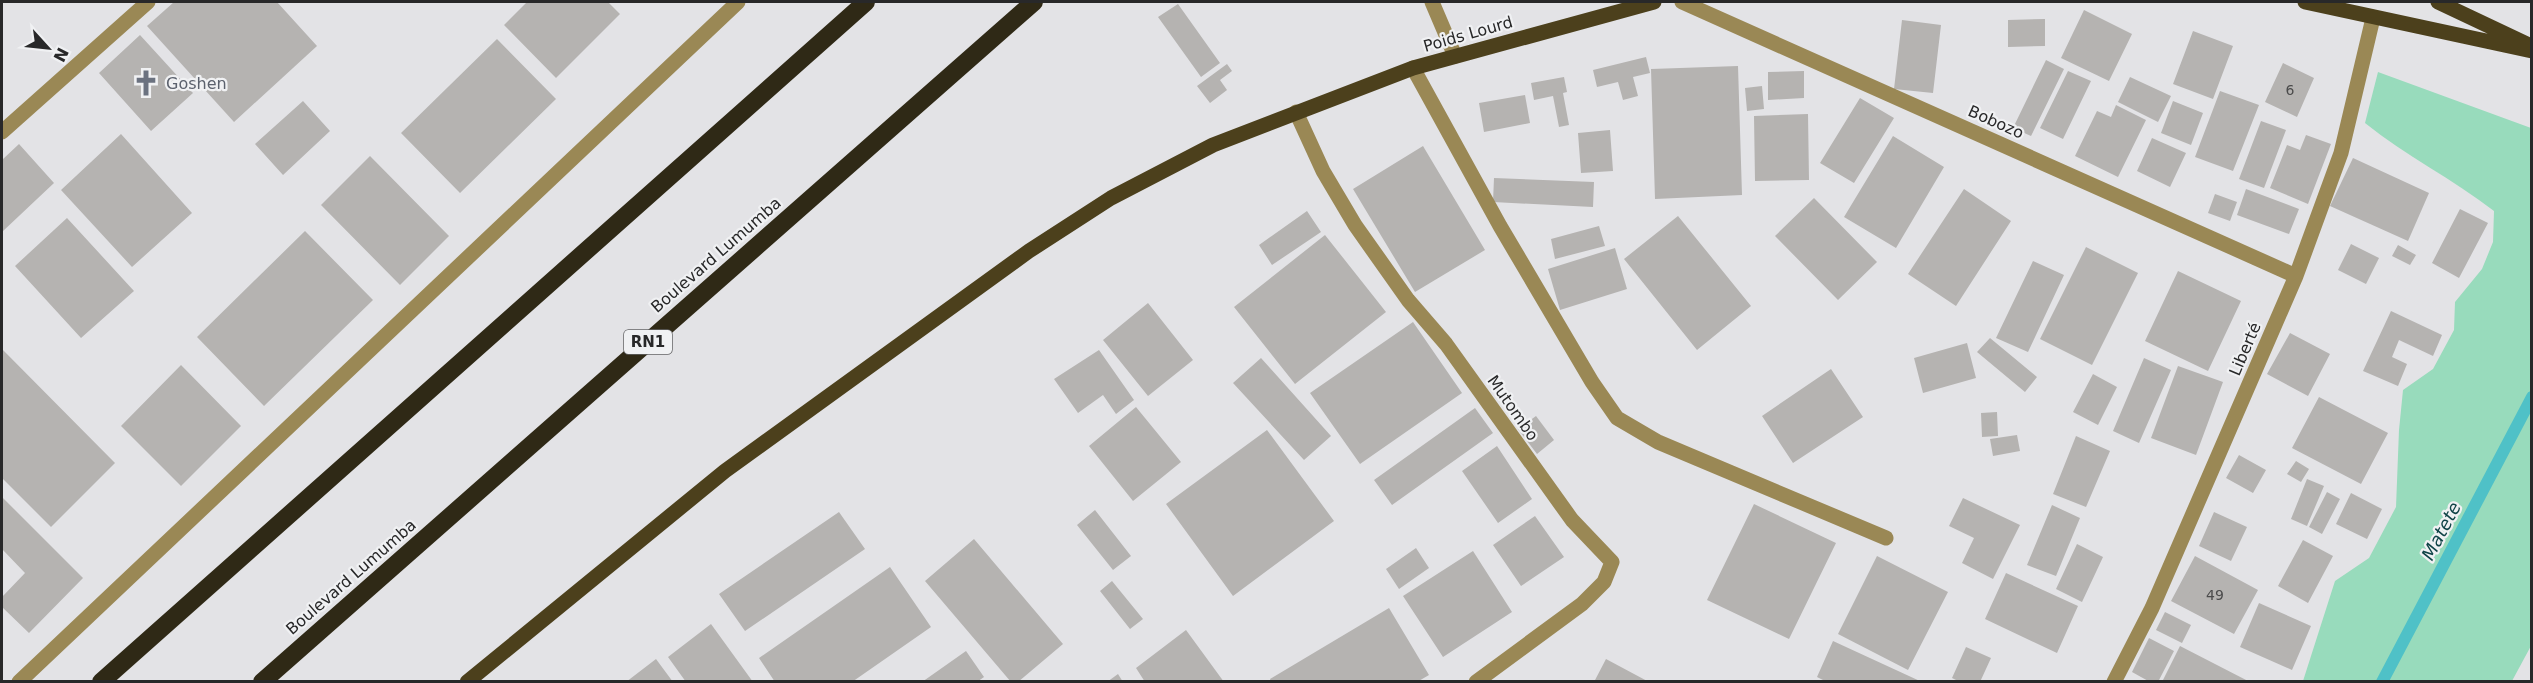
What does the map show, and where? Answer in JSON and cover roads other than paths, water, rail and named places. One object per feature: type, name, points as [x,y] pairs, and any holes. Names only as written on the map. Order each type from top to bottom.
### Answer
[{"type":"highway","points":[[102,681],[866,2]]},
{"type":"highway","name":"Boulevard Lumumba","points":[[262,681],[1034,2]]},
{"type":"main road","name":"Poids Lourd","points":[[467,681],[725,471],[1029,251],[1121,193],[1214,145],[1413,68],[1654,2]]},
{"type":"main road","points":[[2305,2],[2532,51]]},
{"type":"main road","points":[[2438,2],[2532,46]]},
{"type":"street","points":[[2,132],[148,2]]},
{"type":"street","points":[[19,681],[738,2]]},
{"type":"street","points":[[1432,2],[1455,56]]},
{"type":"street","name":"Bobozo","points":[[1682,2],[2296,276]]},
{"type":"street","name":"Liberté","points":[[2114,681],[2152,608],[2296,276],[2341,153],[2373,18]]},
{"type":"street","points":[[1413,68],[1500,226],[1592,382],[1617,418],[1658,442],[1886,538]]},
{"type":"street","name":"Mutombo","points":[[1296,112],[1323,171],[1354,225],[1408,300],[1446,344],[1572,520],[1612,562],[1604,582],[1582,604],[1476,681]]},
{"type":"waterway","name":"Matete","points":[[2382,682],[2532,397]]},
{"type":"place","name":"Goshen","points":[[146,83]]}]
